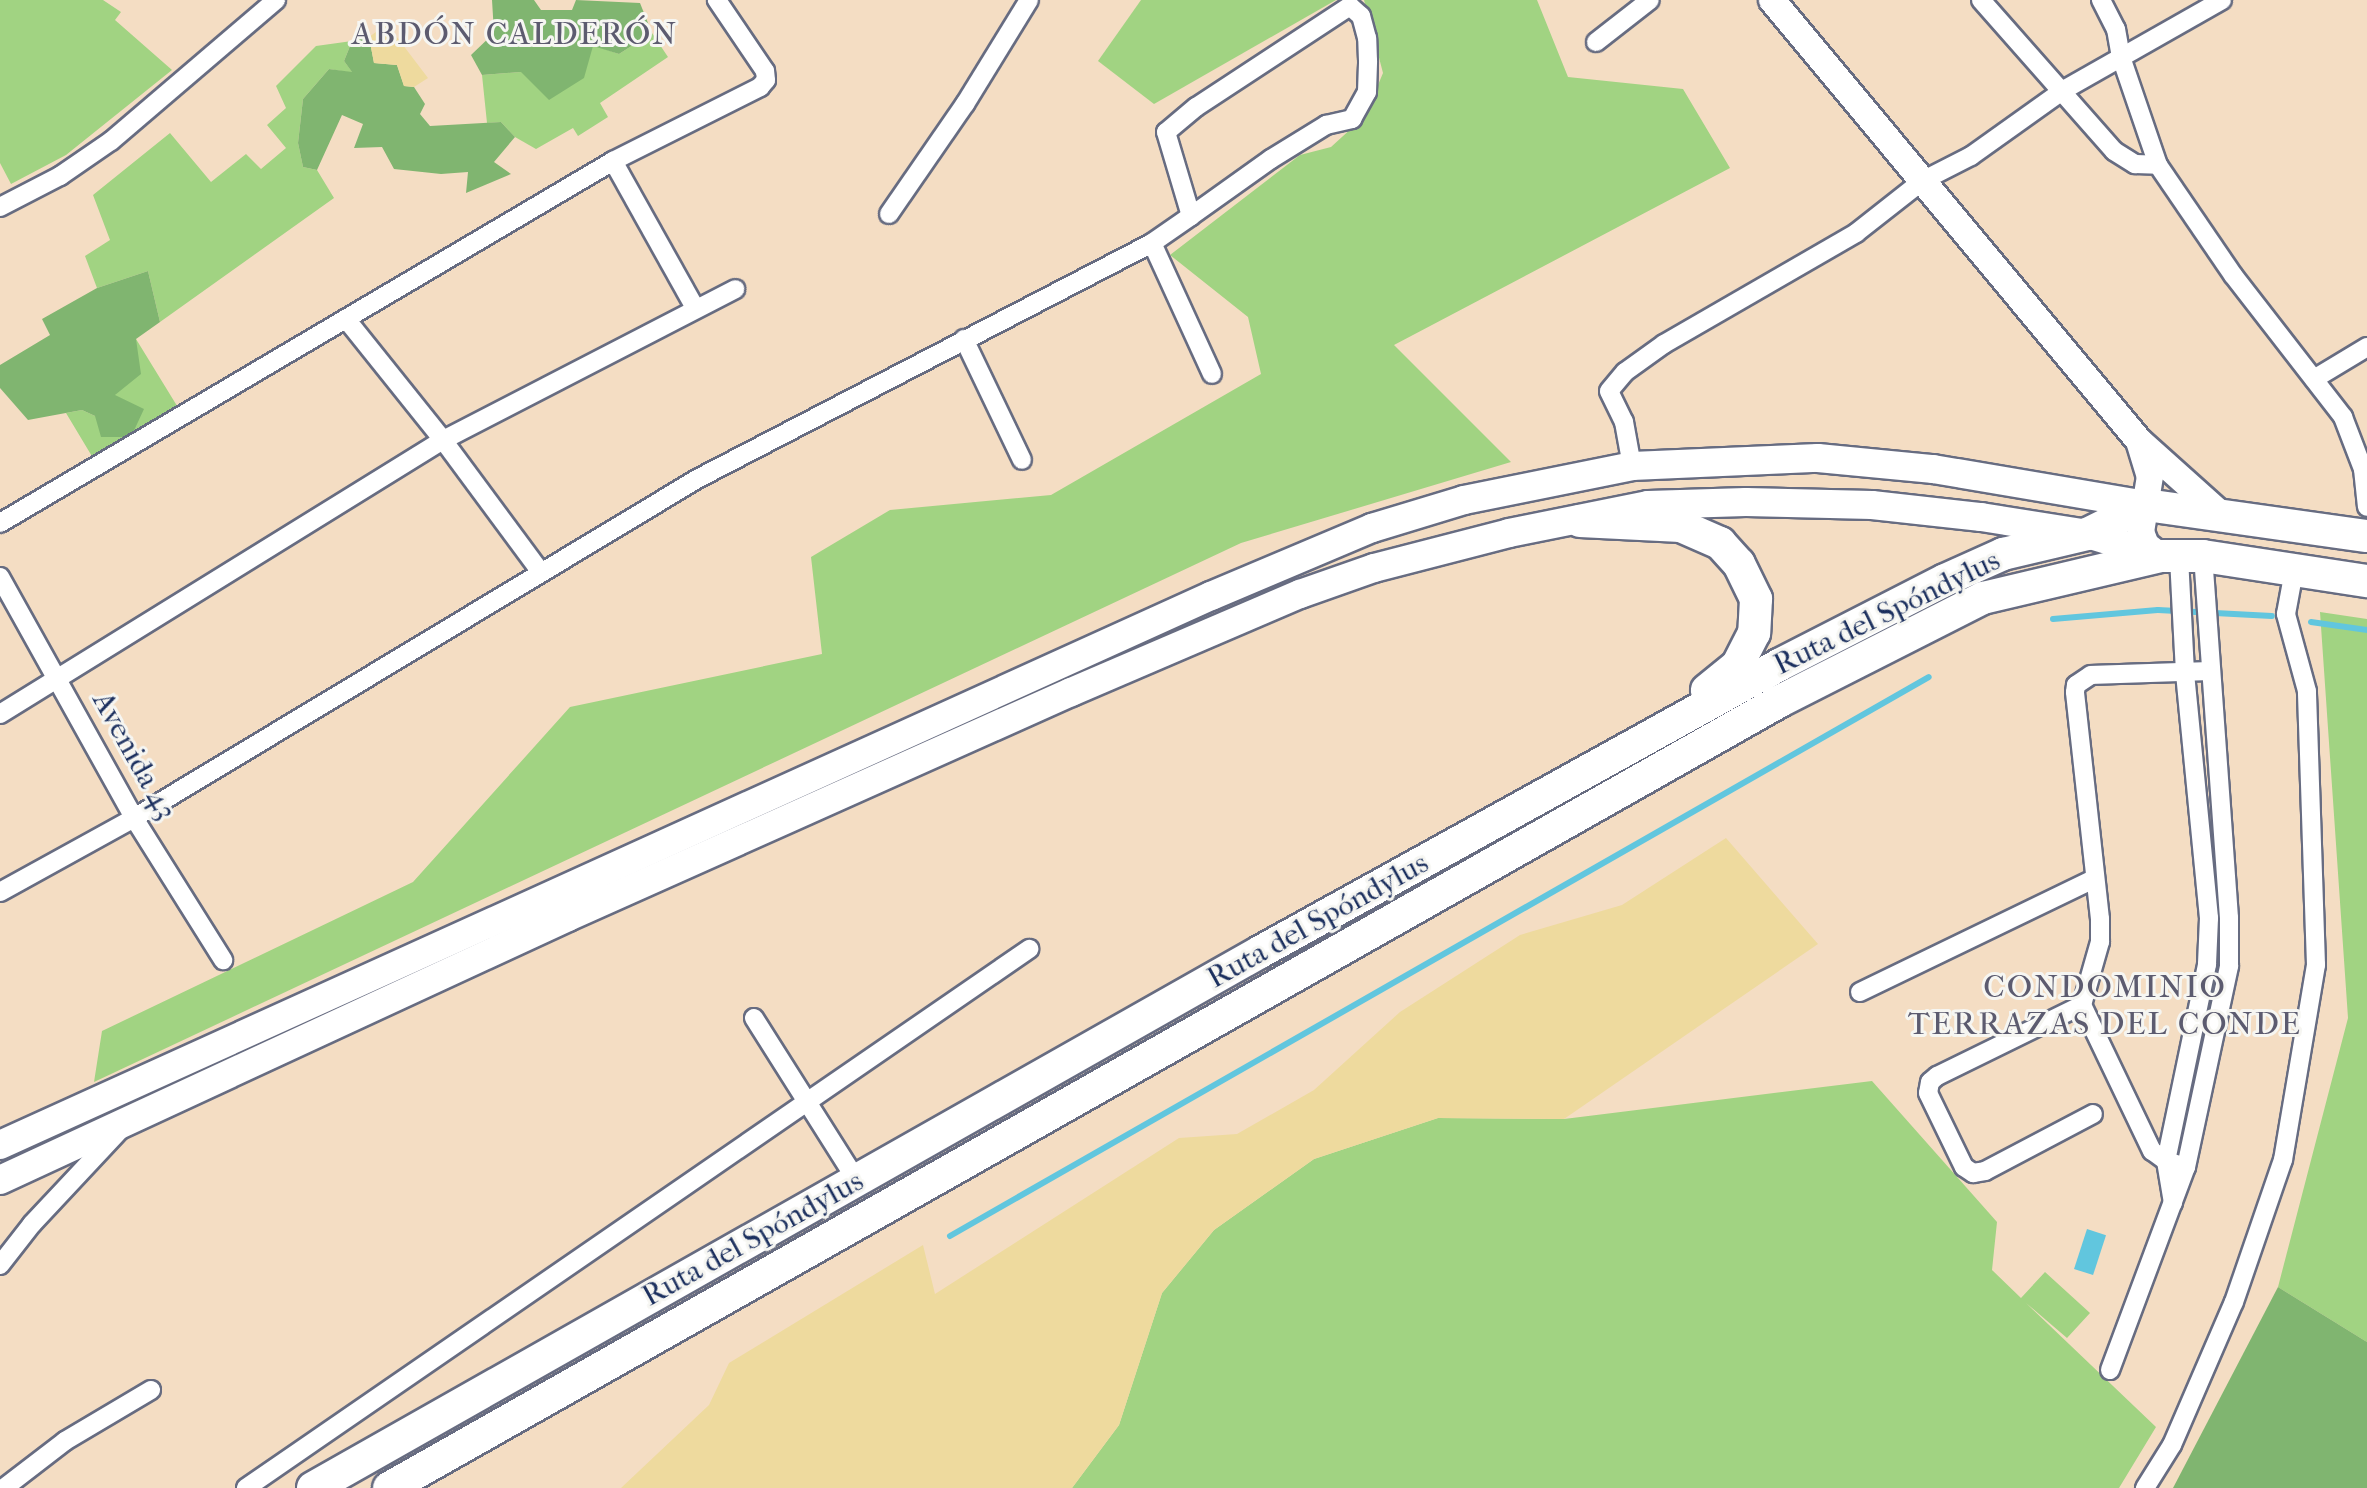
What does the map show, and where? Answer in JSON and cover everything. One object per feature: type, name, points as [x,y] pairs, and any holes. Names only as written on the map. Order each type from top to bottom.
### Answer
[{"type":"highway","points":[[2146,505],[2367,536]]},
{"type":"highway","name":"Ruta del Spóndylus","points":[[313,1488],[1260,952],[1779,665],[1945,580],[2003,554],[2087,534],[2146,505]]},
{"type":"highway","points":[[1580,521],[1681,526],[1701,532],[1732,555],[1756,599],[1754,633],[1738,665],[1639,745]]},
{"type":"highway","name":"Ruta del Spóndylus","points":[[389,1488],[1139,1061],[1850,664],[1983,598],[2181,556],[2367,581]]},
{"type":"main road","points":[[0,1145],[1211,596],[1372,528],[1464,500],[1632,466],[1818,458],[1933,469],[2146,505]]},
{"type":"main road","points":[[0,1180],[568,917],[1287,599],[1433,551],[1648,505],[1809,502],[1981,517],[2087,534],[2181,556]]},
{"type":"street","points":[[0,207],[60,176],[111,141],[276,0]]},
{"type":"street","points":[[0,523],[613,161],[760,87],[766,80],[765,71],[717,0]]},
{"type":"street","points":[[889,214],[965,104],[1029,0]]},
{"type":"street","points":[[1596,42],[1650,0]]},
{"type":"street","points":[[1981,0],[2125,160],[2158,165]]},
{"type":"street","points":[[2101,0],[2116,29],[2121,57],[2158,165],[2233,275],[2343,417],[2363,469],[2367,507]]},
{"type":"street","points":[[1632,466],[1624,422],[1609,391],[1625,372],[1664,344],[1856,233],[1922,181],[1971,156],[2062,91],[2222,0]]},
{"type":"street","points":[[1783,4],[1922,181],[2139,441],[2223,516]]},
{"type":"street","points":[[0,892],[134,818],[697,479],[1152,243],[1191,216],[1271,159],[1326,125],[1352,119],[1367,92],[1368,61],[1367,38],[1361,16],[1350,6],[1196,107],[1166,132],[1191,216]]},
{"type":"street","points":[[613,161],[695,308]]},
{"type":"street","points":[[1152,243],[1212,374]]},
{"type":"street","points":[[0,714],[443,440],[735,289]]},
{"type":"street","points":[[346,319],[443,440],[540,571]]},
{"type":"street","points":[[964,339],[1022,460]]},
{"type":"street","points":[[2314,379],[2367,347]]},
{"type":"street","points":[[2110,1370],[2174,1206],[2186,1167],[2229,966],[2229,918],[2205,596],[2181,556],[2143,540],[2141,532],[2150,476],[2139,441]]},
{"type":"street","points":[[2174,1206],[2166,1161],[2207,964],[2209,918],[2185,672],[2181,556]]},
{"type":"street","points":[[2145,1488],[2172,1445],[2234,1302],[2283,1160],[2316,965],[2307,691],[2286,614],[2294,571]]},
{"type":"street","name":"Avenida 43","points":[[0,577],[59,678],[134,818],[223,960]]},
{"type":"street","points":[[2186,1167],[2166,1161],[2152,1151],[2082,1005],[2100,942],[2076,685],[2091,675],[2209,671]]},
{"type":"street","points":[[2194,777],[2216,775]]},
{"type":"street","points":[[2205,877],[2224,874]]},
{"type":"street","points":[[1860,992],[2094,879]]},
{"type":"street","points":[[246,1488],[1029,949]]},
{"type":"street","points":[[2207,964],[2229,966]]},
{"type":"street","points":[[2082,1005],[1937,1076],[1930,1082],[1928,1093],[1964,1167],[1973,1173],[1985,1171],[2093,1114]]},
{"type":"street","points":[[754,1018],[857,1181]]},
{"type":"street","points":[[0,1265],[32,1224],[130,1119]]},
{"type":"street","points":[[4,1488],[65,1441],[151,1390]]},
{"type":"green space","points":[[0,0],[103,0],[121,12],[115,20],[172,70],[66,155],[11,184],[0,163]]},
{"type":"green space","points":[[492,0],[534,0],[541,10],[572,10],[576,0],[640,3],[652,33],[619,54],[593,46],[584,78],[549,100],[521,72],[482,75],[471,55],[494,33]]},
{"type":"green space","points":[[1141,0],[1336,0],[1154,104],[1098,61]]},
{"type":"green space","points":[[1364,0],[1537,0],[1568,77],[1683,89],[1730,168],[1394,345],[1511,462],[1241,543],[94,1082],[102,1031],[413,882],[570,707],[822,654],[811,557],[890,510],[1051,495],[1261,374],[1248,317],[1170,255],[1300,155],[1331,147],[1365,116],[1383,73]]},
{"type":"green space","points":[[652,33],[668,57],[600,103],[608,117],[578,136],[573,128],[536,149],[515,137],[501,122],[487,123],[482,75],[521,72],[593,45],[619,54]]},
{"type":"green space","points":[[369,37],[374,63],[397,65],[404,86],[414,87],[425,104],[420,114],[430,126],[501,122],[515,137],[494,162],[511,174],[466,193],[468,172],[441,174],[394,169],[382,147],[354,148],[363,124],[342,115],[317,170],[303,167],[298,143],[303,99],[329,69],[352,72],[344,61],[352,41]]},
{"type":"green space","points":[[352,41],[344,61],[353,73],[329,69],[303,99],[298,143],[303,167],[317,170],[334,198],[160,322],[148,271],[97,288],[85,256],[110,240],[93,195],[170,133],[211,182],[246,154],[261,169],[286,148],[267,125],[286,108],[276,86],[316,46]]},
{"type":"green space","points":[[148,271],[160,322],[136,339],[141,374],[115,395],[144,409],[131,437],[101,437],[95,416],[82,410],[28,420],[0,388],[0,365],[50,335],[42,319],[97,288]]},
{"type":"green space","points":[[136,339],[182,414],[96,463],[66,413],[82,410],[95,416],[115,395]]},
{"type":"green space","points":[[2320,612],[2367,619],[2367,1342],[2278,1287],[2348,1018]]},
{"type":"green space","points":[[1872,1081],[1997,1222],[1992,1270],[2021,1298],[2045,1272],[2090,1313],[2067,1338],[2026,1303],[2156,1427],[2119,1488],[1072,1488],[1119,1425],[1162,1293],[1214,1230],[1314,1159],[1438,1118],[1564,1119]]},
{"type":"green space","points":[[2278,1287],[2367,1342],[2367,1488],[2173,1488]]},
{"type":"sand","points":[[387,24],[428,78],[414,87],[404,86],[397,65],[374,63],[369,37]]},
{"type":"sand","points":[[1726,838],[1818,944],[1564,1119],[1438,1118],[1314,1159],[1214,1230],[1162,1293],[1119,1425],[1072,1488],[621,1488],[709,1405],[729,1363],[923,1245],[935,1294],[1179,1138],[1237,1134],[1314,1090],[1400,1012],[1520,935],[1622,905]]},
{"type":"water","points":[[2087,1229],[2106,1235],[2093,1275],[2074,1269]]},
{"type":"waterway","points":[[2053,619],[2158,610],[2272,616]]},
{"type":"waterway","points":[[2311,622],[2367,630]]},
{"type":"waterway","points":[[950,1236],[1929,677]]},
{"type":"district","name":"ABDÓN CALDERÓN","points":[[515,34]]},
{"type":"district","name":"CONDOMINIO TERRAZAS DEL CONDE","points":[[2105,1006]]}]
